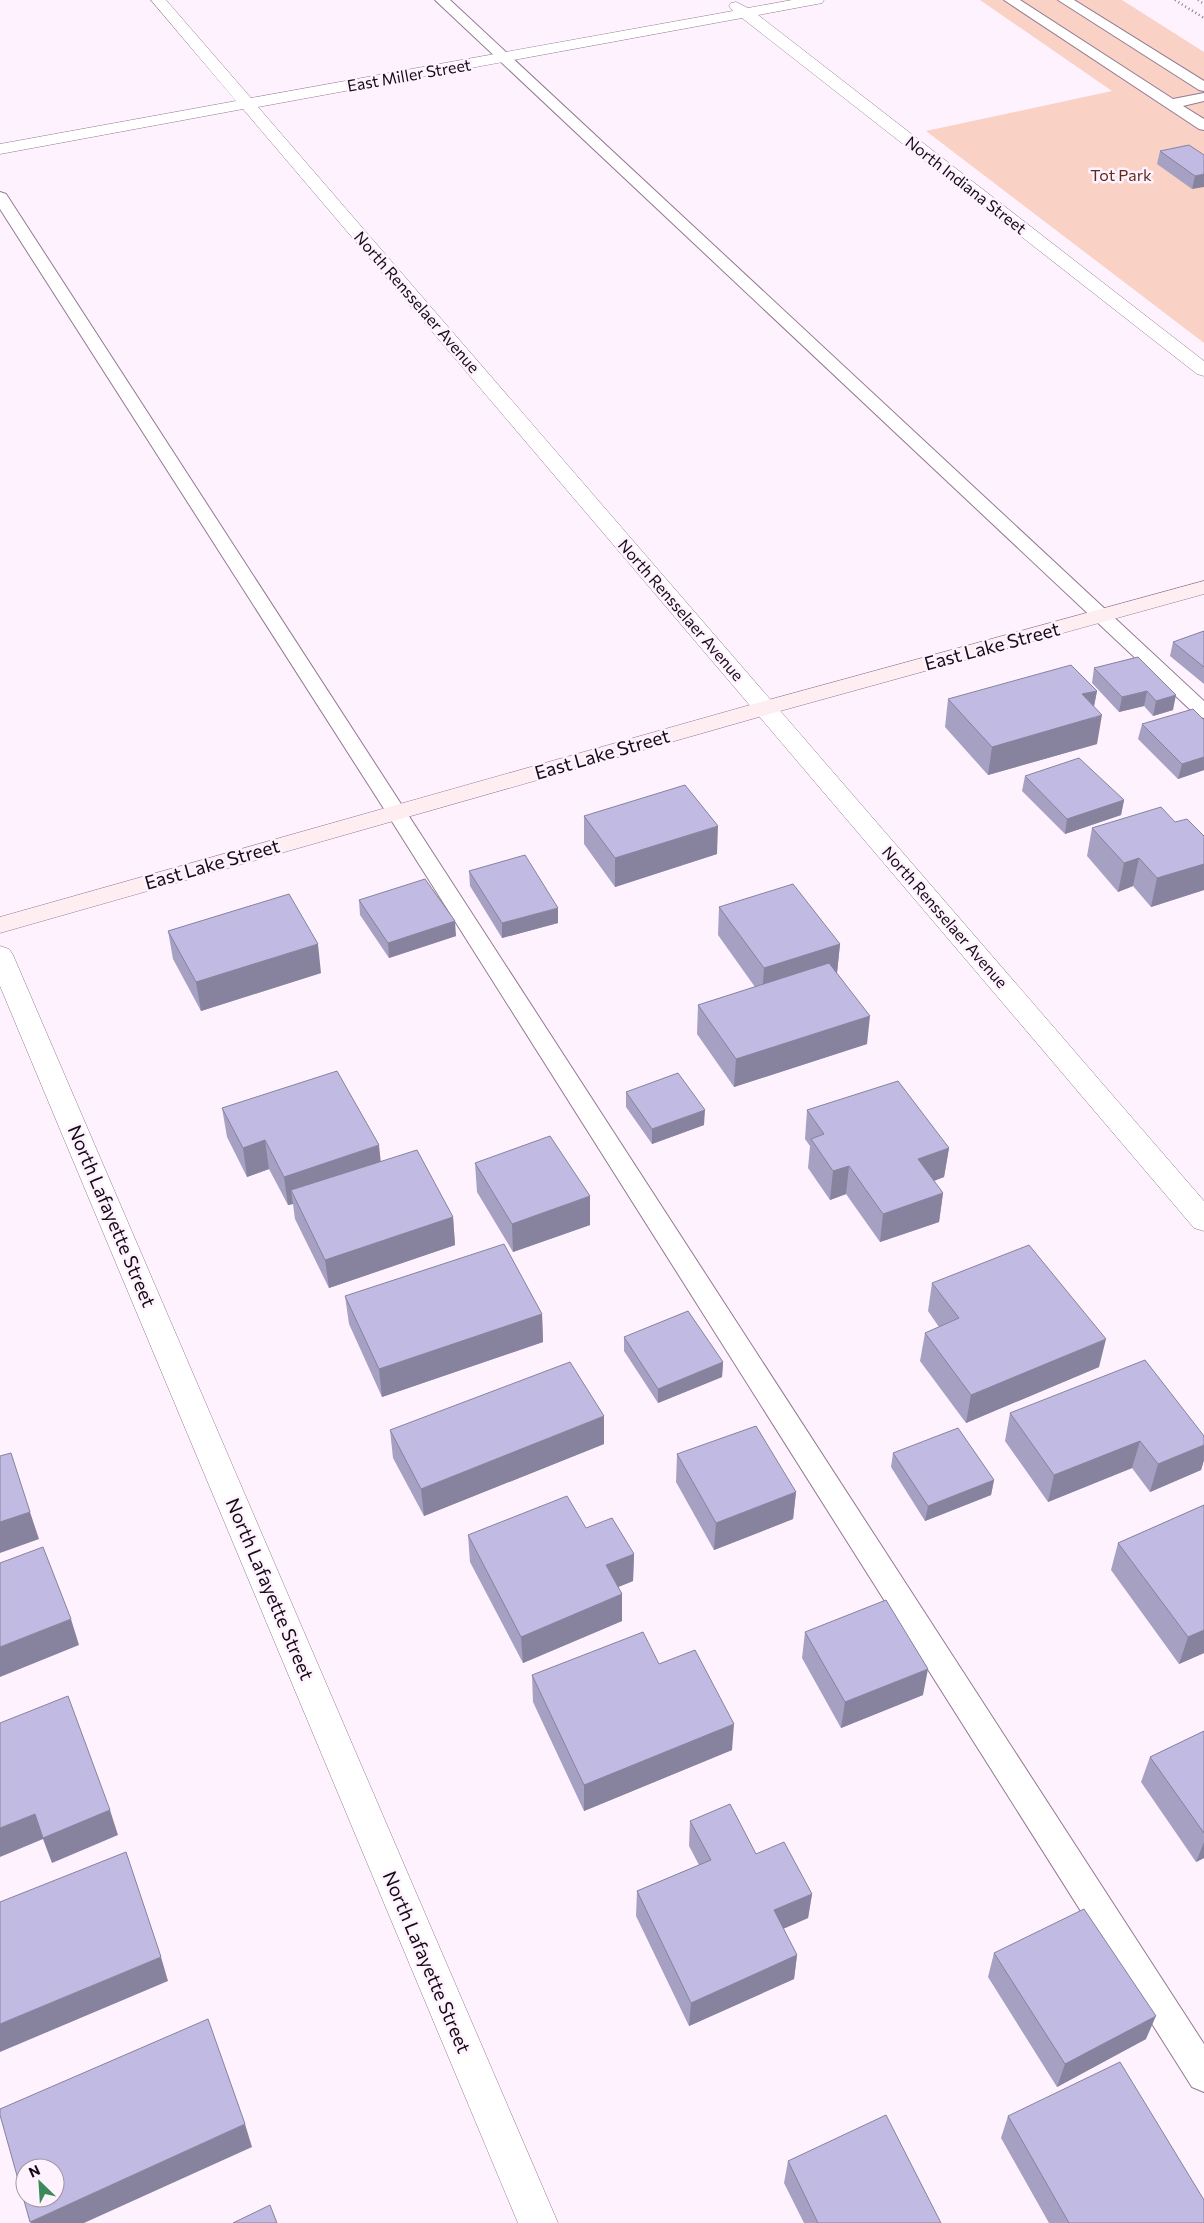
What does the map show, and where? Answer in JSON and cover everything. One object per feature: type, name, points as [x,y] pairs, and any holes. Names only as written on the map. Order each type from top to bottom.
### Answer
[{"type":"street","name":"North Rensselaer Avenue","points":[[158,0],[1204,1220]]},
{"type":"street","name":"North Indiana Street","points":[[728,0],[1204,370]]},
{"type":"street","name":"East Miller Street","points":[[0,150],[817,0]]},
{"type":"street","name":"East Lake Street","points":[[0,925],[765,708],[1204,587]]},
{"type":"street","name":"North Lafayette Street","points":[[0,955],[538,2223]]},
{"type":"lane","points":[[442,0],[1204,712]]},
{"type":"lane","points":[[1011,0],[1204,126]]},
{"type":"lane","points":[[1065,0],[1204,88]]},
{"type":"lane","points":[[1171,104],[1204,97]]},
{"type":"lane","points":[[0,197],[397,812],[1204,2075]]},
{"type":"green space","name":"Tot Park","points":[[980,0],[1122,0],[1204,52],[1204,343],[926,131],[1112,91]]},
{"type":"building","points":[[1189,145],[1204,155],[1204,174],[1195,176],[1160,151]]},
{"type":"building","points":[[1204,631],[1204,667],[1173,642]]},
{"type":"building","points":[[1138,657],[1176,695],[1156,701],[1147,691],[1122,697],[1094,668]]},
{"type":"building","points":[[1071,665],[1097,691],[1082,694],[1102,715],[992,747],[948,699]]},
{"type":"building","points":[[1193,709],[1204,720],[1204,757],[1182,764],[1142,724]]},
{"type":"building","points":[[1079,758],[1124,800],[1067,819],[1025,776]]},
{"type":"building","points":[[685,785],[718,826],[615,858],[584,816]]},
{"type":"building","points":[[1161,807],[1175,822],[1187,819],[1204,836],[1204,864],[1157,878],[1139,858],[1124,863],[1092,828]]},
{"type":"building","points":[[525,855],[558,908],[502,923],[469,871]]},
{"type":"building","points":[[425,879],[455,921],[388,943],[359,900]]},
{"type":"building","points":[[793,884],[840,944],[764,968],[719,907]]},
{"type":"building","points":[[289,894],[318,944],[196,982],[168,931]]},
{"type":"building","points":[[829,963],[870,1016],[736,1059],[698,1005]]},
{"type":"building","points":[[337,1071],[379,1145],[284,1177],[265,1140],[243,1148],[222,1108]]},
{"type":"building","points":[[678,1073],[705,1110],[652,1129],[626,1092]]},
{"type":"building","points":[[898,1081],[949,1148],[918,1159],[943,1193],[883,1214],[849,1166],[833,1171],[811,1139],[824,1134],[807,1110]]},
{"type":"building","points":[[550,1136],[590,1196],[512,1224],[475,1163]]},
{"type":"building","points":[[417,1150],[453,1217],[325,1260],[291,1190]]},
{"type":"building","points":[[504,1244],[542,1314],[379,1369],[345,1296]]},
{"type":"building","points":[[1029,1245],[1106,1339],[971,1395],[925,1333],[959,1318],[932,1283]]},
{"type":"building","points":[[688,1311],[723,1362],[658,1389],[624,1337]]},
{"type":"building","points":[[1145,1360],[1204,1436],[1204,1445],[1158,1464],[1140,1441],[1054,1475],[1010,1413]]},
{"type":"building","points":[[570,1362],[604,1416],[421,1489],[390,1430]]},
{"type":"building","points":[[756,1426],[796,1492],[716,1523],[677,1454]]},
{"type":"building","points":[[958,1428],[994,1480],[928,1506],[893,1453]]},
{"type":"building","points":[[11,1453],[30,1512],[0,1522],[0,1456]]},
{"type":"building","points":[[567,1496],[586,1528],[612,1518],[634,1554],[606,1565],[622,1594],[521,1637],[468,1535]]},
{"type":"building","points":[[1204,1505],[1204,1630],[1188,1637],[1118,1543]]},
{"type":"building","points":[[43,1547],[71,1619],[0,1647],[0,1563]]},
{"type":"building","points":[[886,1600],[928,1669],[845,1702],[805,1632]]},
{"type":"building","points":[[643,1632],[659,1664],[695,1650],[734,1724],[584,1785],[532,1675]]},
{"type":"building","points":[[68,1696],[110,1810],[43,1838],[35,1814],[0,1828],[0,1723]]},
{"type":"building","points":[[1204,1731],[1204,1833],[1150,1757]]},
{"type":"building","points":[[730,1804],[756,1854],[784,1842],[812,1894],[774,1910],[797,1955],[691,2003],[637,1891],[711,1860],[690,1821]]},
{"type":"building","points":[[126,1852],[161,1957],[0,2024],[0,1902]]},
{"type":"building","points":[[1084,1909],[1156,2016],[1065,2064],[994,1953]]},
{"type":"building","points":[[208,2019],[245,2124],[65,2206],[65,2158],[15,2158],[15,2168],[0,2109]]},
{"type":"building","points":[[1120,2062],[1204,2200],[1204,2223],[1069,2223],[1008,2116]]},
{"type":"building","points":[[886,2115],[941,2223],[818,2223],[788,2161]]},
{"type":"building","points":[[270,2205],[277,2223],[233,2223]]},
{"type":"building","points":[[26,2208],[61,2208],[30,2222]]},
{"type":"railway","points":[[1175,0],[1204,18]]},
{"type":"railway","points":[[1198,0],[1204,4]]}]
